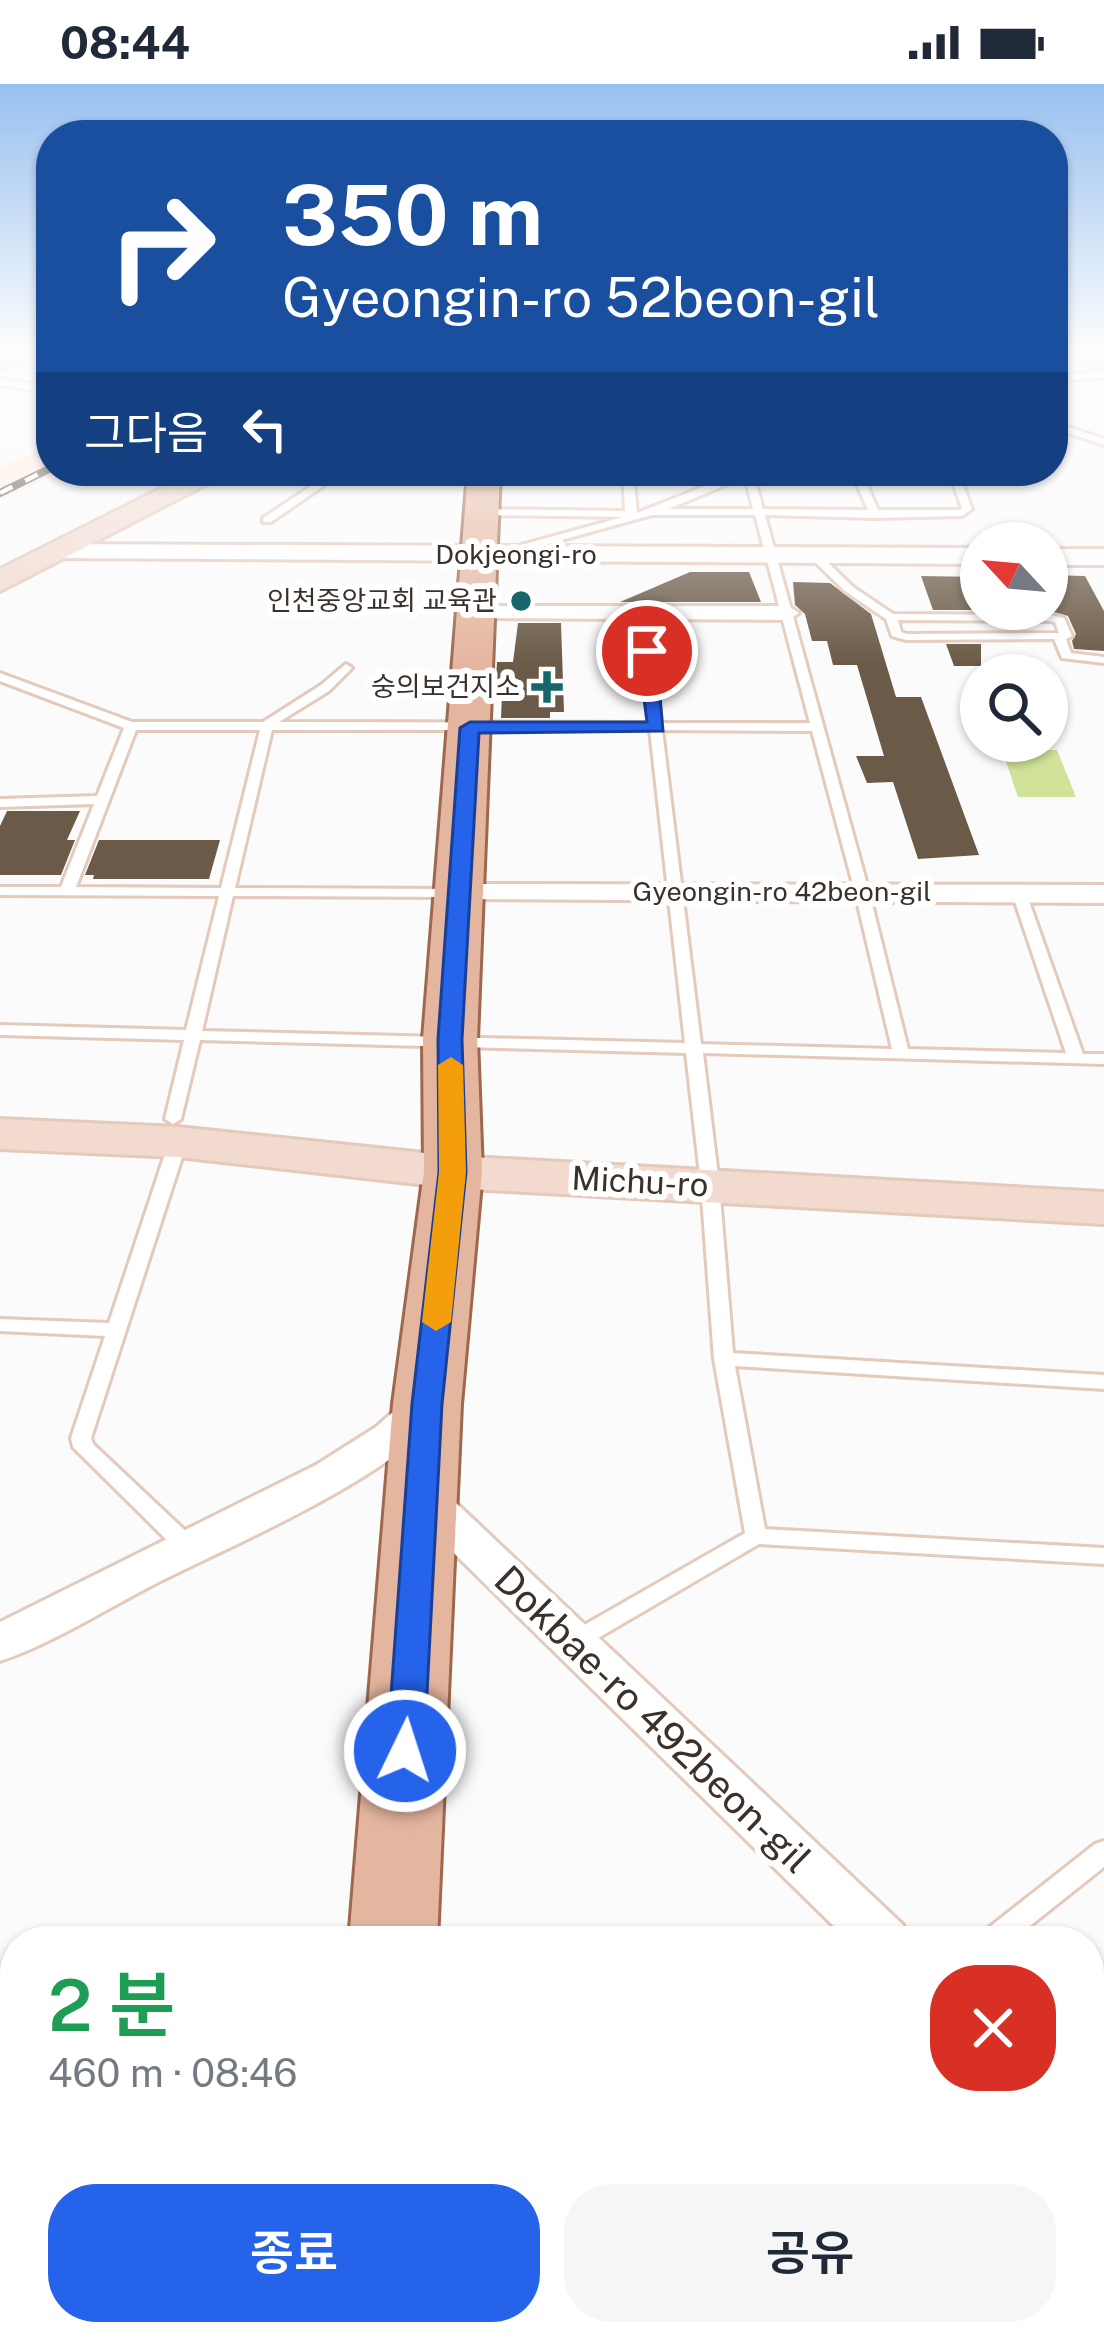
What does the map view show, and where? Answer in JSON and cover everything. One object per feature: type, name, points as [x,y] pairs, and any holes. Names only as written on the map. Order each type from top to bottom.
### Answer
[{"type":"main road","points":[[0,581],[177,486]]},
{"type":"main road","points":[[394,1926],[427,1404],[453,1172],[450,1039],[483,541]]},
{"type":"main road","name":"Michu-ro","points":[[0,1134],[176,1130],[453,1172],[1104,1208]]},
{"type":"street","name":"Dokjeongi-ro","points":[[52,552],[483,541],[770,556],[960,556]]},
{"type":"street","points":[[483,541],[642,613],[788,613]]},
{"type":"street","points":[[1068,556],[1104,557]]},
{"type":"street","name":"Gyeongin-ro 42beon-gil","points":[[459,893],[1104,894]]},
{"type":"street","points":[[0,1642],[331,1475],[391,1437],[427,1404]]},
{"type":"street","name":"Dokbae-ro 492beon-gil","points":[[331,1475],[374,1474],[421,1505],[573,1642],[868,1926]]},
{"type":"lane","points":[[267,520],[318,486]]},
{"type":"lane","points":[[630,486],[633,515]]},
{"type":"lane","points":[[652,512],[714,486]]},
{"type":"lane","points":[[752,486],[900,1050]]},
{"type":"lane","points":[[863,486],[875,514]]},
{"type":"lane","points":[[483,541],[652,512],[962,513],[967,509],[958,486]]},
{"type":"lane","points":[[483,541],[633,515]]},
{"type":"lane","points":[[815,556],[849,589],[891,617],[1050,618],[1060,620],[1066,636],[906,637],[896,634],[891,617]]},
{"type":"lane","points":[[642,613],[710,1184],[724,1359],[756,1537]]},
{"type":"lane","points":[[1060,639],[1066,656],[1104,660]]},
{"type":"lane","points":[[188,1547],[83,1447],[81,1438],[176,1130],[190,1034],[266,725],[325,688],[346,668]]},
{"type":"lane","points":[[0,677],[131,726],[818,727]]},
{"type":"lane","points":[[67,891],[131,726]]},
{"type":"lane","points":[[0,803],[102,800]]},
{"type":"lane","points":[[0,891],[459,893]]},
{"type":"lane","points":[[1019,893],[1076,1058]]},
{"type":"lane","points":[[0,1030],[900,1050],[1104,1059]]},
{"type":"lane","points":[[0,1324],[116,1330]]},
{"type":"lane","points":[[724,1359],[1104,1382]]},
{"type":"lane","points":[[573,1642],[756,1537],[1104,1556]]},
{"type":"lane","points":[[1011,1926],[1104,1852]]},
{"type":"shaded area","points":[[36,455],[36,483],[0,500],[0,468]]},
{"type":"green space","points":[[1006,762],[1062,762],[1076,797],[1018,797]]},
{"type":"building","points":[[690,572],[749,572],[761,602],[620,602]]},
{"type":"building","points":[[921,576],[960,577],[960,610],[933,610]]},
{"type":"building","points":[[1068,576],[1085,576],[1104,611],[1104,651],[1074,649],[1076,634],[1068,616]]},
{"type":"building","points":[[793,582],[830,583],[871,614],[896,697],[921,697],[979,855],[918,859],[893,782],[867,783],[856,756],[884,756],[857,665],[833,665],[827,641],[812,641],[805,614],[795,605]]},
{"type":"building","points":[[518,623],[561,623],[564,712],[550,712],[550,718],[501,718],[502,694],[495,694],[497,662],[513,662]]},
{"type":"building","points":[[946,644],[981,644],[981,654],[960,654],[960,666],[954,666]]},
{"type":"building","points":[[7,811],[80,811],[67,840],[75,840],[61,875],[0,875],[0,826]]},
{"type":"building","points":[[99,840],[220,840],[209,879],[93,879],[94,875],[85,875]]},
{"type":"railway","points":[[0,493],[36,475]]},
{"type":"slow traffic","points":[[436,1322],[453,1172],[451,1065]]},
{"type":"place","name":"인천중앙교회 교육관","points":[[521,601]]},
{"type":"place","name":"숭의보건지소","points":[[547,687]]},
{"type":"route","points":[[405,1751],[427,1404],[453,1172],[450,1039],[470,728],[657,727],[647,651]]}]
